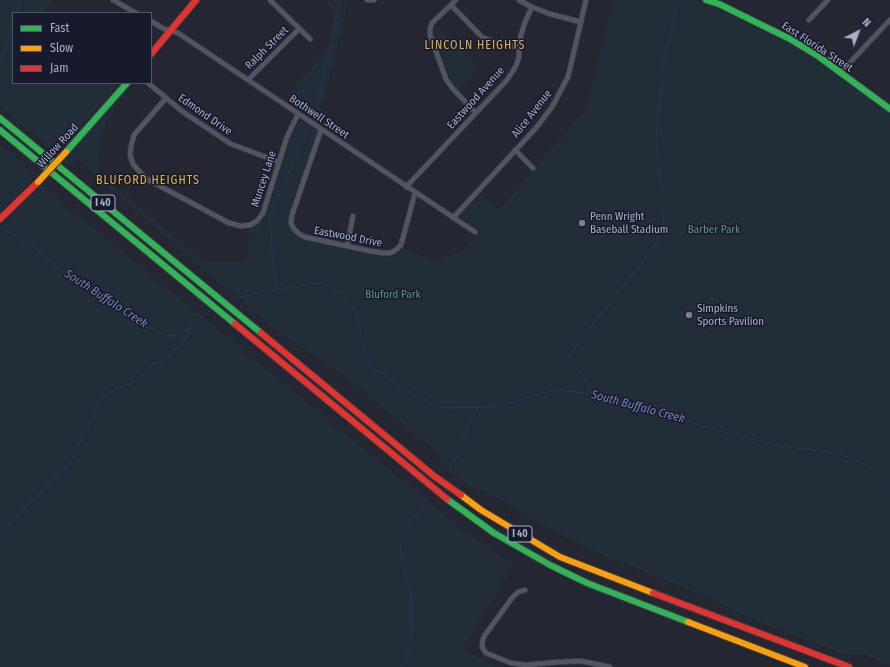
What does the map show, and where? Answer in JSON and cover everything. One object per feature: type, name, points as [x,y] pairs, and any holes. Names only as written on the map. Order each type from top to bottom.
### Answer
[{"type":"main road","points":[[152,53],[196,0]]},
{"type":"main road","name":"East Florida Street","points":[[706,0],[720,2],[790,39],[890,108]]},
{"type":"main road","name":"Willow Road","points":[[0,219],[38,182],[126,84]]},
{"type":"main road","name":"I 40","points":[[0,118],[434,476],[481,510],[560,557],[608,577],[849,667]]},
{"type":"main road","name":"I 40","points":[[0,130],[442,495],[494,533],[550,565],[587,583],[805,667]]},
{"type":"street","points":[[114,0],[134,12]]},
{"type":"street","points":[[270,0],[310,39]]},
{"type":"street","points":[[367,0],[374,0]]},
{"type":"street","points":[[456,0],[432,23],[430,35],[446,78],[453,89],[476,113]]},
{"type":"street","points":[[519,0],[550,14],[581,22]]},
{"type":"street","name":"Alice Avenue","points":[[453,218],[536,128],[552,107],[568,77],[586,0]]},
{"type":"street","points":[[809,20],[826,1]]},
{"type":"street","points":[[451,5],[482,37],[505,46],[519,47]]},
{"type":"street","name":"Eastwood Avenue","points":[[406,187],[510,75],[518,62],[519,47],[525,22],[532,7]]},
{"type":"street","points":[[840,73],[890,20]]},
{"type":"street","name":"Bothwell Street","points":[[152,22],[170,31],[178,33],[475,232]]},
{"type":"street","name":"Ralph Street","points":[[248,80],[299,29]]},
{"type":"street","name":"Edmond Drive","points":[[149,84],[215,134],[231,144],[279,162]]},
{"type":"street","name":"Muncey Lane","points":[[166,98],[134,135],[130,146],[130,155],[133,164],[145,178],[229,223],[241,226],[250,225],[257,221],[263,213],[287,136],[298,114]]},
{"type":"street","name":"Eastwood Drive","points":[[321,130],[292,215],[291,223],[298,234],[305,237],[346,246],[390,253],[401,245],[415,193]]},
{"type":"street","points":[[515,150],[533,168]]},
{"type":"street","points":[[346,246],[353,216]]},
{"type":"street","points":[[525,590],[518,592],[512,598],[485,635],[482,647],[486,654],[511,663],[526,666],[581,661],[610,667]]},
{"type":"green space","points":[[0,0],[52,0],[45,12],[12,12],[12,84],[119,84],[55,154],[0,106]]},
{"type":"green space","points":[[324,0],[349,0],[318,122],[288,101],[296,86],[328,48],[335,12]]},
{"type":"green space","points":[[614,0],[693,0],[712,6],[748,21],[799,48],[890,114],[890,665],[865,655],[843,654],[751,619],[702,595],[591,550],[539,523],[490,493],[473,489],[441,464],[435,450],[331,366],[286,338],[200,267],[108,187],[79,159],[68,166],[62,161],[123,93],[127,91],[106,122],[98,151],[99,173],[204,261],[247,261],[249,228],[261,222],[266,215],[291,136],[300,120],[318,131],[289,215],[290,223],[296,235],[309,241],[379,256],[388,257],[395,255],[404,248],[426,258],[436,260],[463,251],[480,231],[461,218],[461,214],[480,194],[499,210],[587,108]]},
{"type":"green space","points":[[436,26],[478,67],[459,89],[451,80],[448,73],[434,34]]},
{"type":"green space","points":[[0,144],[37,174],[0,213]]},
{"type":"green space","points":[[41,185],[457,525],[513,565],[463,649],[499,667],[0,667],[0,227]]},
{"type":"waterway","points":[[17,12],[20,0]]},
{"type":"waterway","points":[[314,116],[340,0]]},
{"type":"waterway","points":[[662,193],[656,144],[663,66],[677,4]]},
{"type":"waterway","points":[[0,65],[12,27]]},
{"type":"waterway","points":[[277,290],[272,252],[270,216],[308,128]]},
{"type":"waterway","points":[[594,394],[577,368],[566,359],[654,247],[664,229],[662,208]]},
{"type":"waterway","name":"South Buffalo Creek","points":[[0,227],[34,247],[58,268],[77,279],[140,324],[161,334],[170,336],[180,335],[211,310]]},
{"type":"waterway","name":"South Buffalo Creek","points":[[228,301],[251,294],[317,283],[325,284],[338,291],[348,301],[356,313],[367,359],[372,366],[403,389],[441,408],[495,407],[558,390],[594,394],[734,435],[783,446],[838,453],[865,464],[886,485],[890,492]]},
{"type":"waterway","points":[[0,536],[12,520],[68,467],[100,400],[115,389],[138,381],[152,365],[166,360],[171,352],[182,346],[189,329]]},
{"type":"waterway","points":[[448,470],[457,457],[470,420],[479,407]]},
{"type":"waterway","points":[[401,667],[406,659],[412,635],[411,595],[401,557],[401,542],[411,522],[429,496]]},
{"type":"traffic: fast","points":[[706,0],[719,4],[790,39],[818,56],[890,109]]},
{"type":"traffic: fast","points":[[66,152],[126,84]]},
{"type":"traffic: fast","points":[[0,118],[261,333]]},
{"type":"traffic: fast","points":[[0,130],[235,324]]},
{"type":"traffic: fast","points":[[447,499],[494,533],[550,565],[587,583],[688,622]]},
{"type":"traffic: slow","points":[[38,182],[66,152]]},
{"type":"traffic: slow","points":[[461,495],[481,510],[560,557],[653,593]]},
{"type":"traffic: slow","points":[[688,622],[805,667]]},
{"type":"traffic: jam","points":[[152,53],[196,0]]},
{"type":"traffic: jam","points":[[0,219],[38,182]]},
{"type":"traffic: jam","points":[[235,324],[447,499]]},
{"type":"traffic: jam","points":[[261,333],[434,476],[461,495]]},
{"type":"traffic: jam","points":[[653,593],[849,667]]},
{"type":"place","name":"Penn Wright Baseball Stadium","points":[[582,223]]},
{"type":"place","name":"Simpkins Sports Pavilion","points":[[689,315]]},
{"type":"district","name":"LINCOLN HEIGHTS","points":[[475,46]]},
{"type":"district","name":"BLUFORD HEIGHTS","points":[[148,181]]},
{"type":"park label","name":"Barber Park","points":[[714,230]]},
{"type":"park label","name":"Bluford Park","points":[[393,295]]}]
